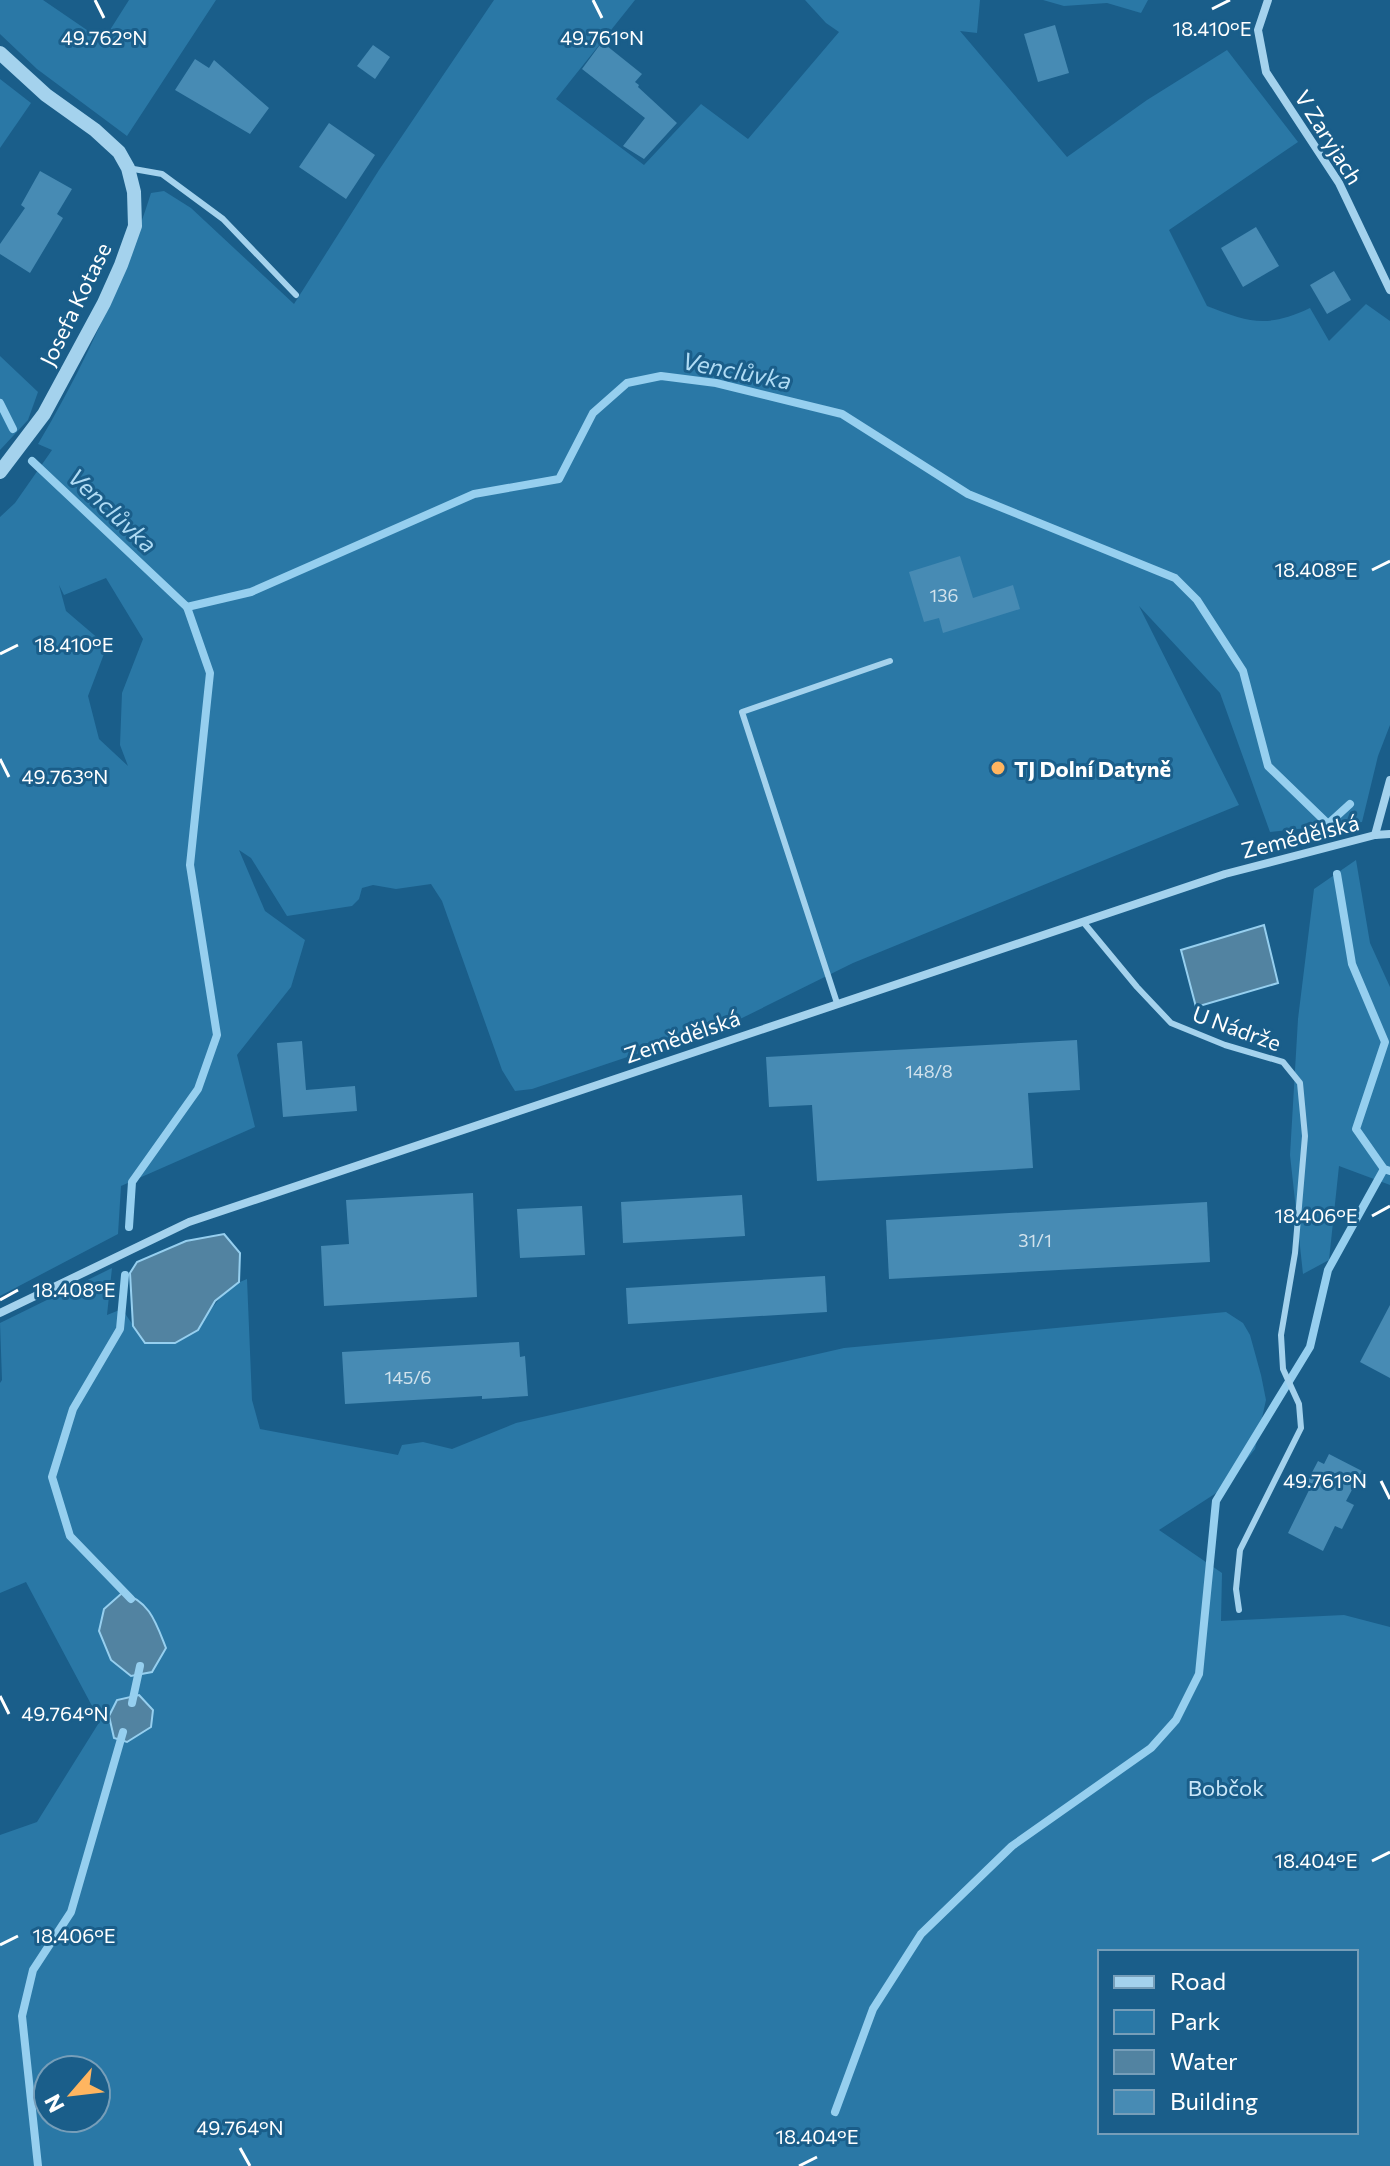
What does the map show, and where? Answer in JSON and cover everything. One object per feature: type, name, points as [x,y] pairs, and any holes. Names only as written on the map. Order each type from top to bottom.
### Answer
[{"type":"street","name":"V Zaryjach","points":[[1268,0],[1258,30],[1266,72],[1339,183],[1390,290]]},
{"type":"street","name":"Josefa Kotase","points":[[0,53],[46,95],[95,130],[119,152],[128,168],[134,192],[135,226],[121,265],[44,414],[0,472]]},
{"type":"street","points":[[1375,835],[1390,780]]},
{"type":"street","name":"Zemědělská","points":[[0,1313],[189,1222],[1225,874],[1375,835],[1390,834]]},
{"type":"lane","points":[[128,168],[162,174],[223,219],[296,295]]},
{"type":"lane","points":[[837,1003],[742,712],[890,661]]},
{"type":"lane","name":"U Nádrže","points":[[1084,923],[1171,1023],[1225,1045],[1283,1062],[1300,1083],[1305,1136],[1295,1253],[1281,1335],[1283,1369],[1299,1404],[1301,1428],[1240,1550],[1236,1589],[1239,1610]]},
{"type":"green space","points":[[0,0],[43,0],[103,41],[129,0],[216,0],[127,136],[37,69],[0,34]]},
{"type":"green space","points":[[494,0],[635,0],[556,99],[644,165],[701,104],[748,139],[839,32],[805,0],[980,0],[977,33],[960,31],[1067,157],[1147,100],[1227,50],[1298,142],[1169,230],[1207,306],[1258,321],[1282,319],[1310,308],[1329,341],[1366,304],[1390,321],[1390,725],[1378,756],[1362,822],[1270,832],[1220,693],[1139,606],[1239,805],[853,963],[732,1023],[716,1025],[532,1089],[515,1091],[502,1070],[442,901],[431,884],[396,889],[373,885],[362,888],[359,899],[352,906],[287,916],[251,858],[239,850],[265,911],[305,940],[291,987],[237,1055],[255,1127],[121,1186],[118,1234],[0,1296],[0,517],[15,503],[52,450],[38,444],[102,322],[151,193],[164,191],[191,208],[294,304],[379,170]],"holes":[[[106,578],[143,639],[122,693],[120,745],[128,766],[99,739],[88,696],[107,646],[66,611],[59,585],[64,595]]]},
{"type":"green space","points":[[1043,0],[1148,0],[1141,13],[1107,3],[1064,6]]},
{"type":"green space","points":[[0,79],[31,103],[0,148]]},
{"type":"green space","points":[[0,356],[38,392],[28,420],[0,450]]},
{"type":"green space","points":[[1356,860],[1370,943],[1390,987],[1390,1185],[1339,1166],[1329,1260],[1303,1274],[1290,1155],[1298,1019],[1314,889]]},
{"type":"green space","name":"Bobčok","points":[[112,1268],[107,1315],[122,1309],[145,1343],[173,1343],[188,1336],[225,1293],[247,1279],[252,1400],[260,1429],[398,1455],[402,1445],[423,1442],[452,1449],[516,1423],[844,1348],[1226,1312],[1243,1323],[1250,1335],[1261,1375],[1266,1400],[1255,1449],[1224,1488],[1159,1530],[1222,1573],[1221,1621],[1344,1615],[1390,1627],[1390,2166],[0,2166],[0,1835],[37,1822],[100,1721],[26,1582],[0,1593],[0,1323]]},
{"type":"water","points":[[1264,925],[1278,983],[1196,1007],[1181,950]]},
{"type":"water","points":[[224,1234],[240,1253],[239,1282],[215,1301],[198,1330],[175,1343],[145,1343],[133,1326],[130,1273],[137,1262],[186,1241]]},
{"type":"water","points":[[122,1593],[146,1607],[166,1648],[152,1672],[131,1676],[111,1660],[99,1631],[104,1609]]},
{"type":"water","points":[[139,1695],[153,1710],[151,1727],[127,1742],[114,1738],[109,1716],[117,1700]]},
{"type":"building","points":[[1055,25],[1069,73],[1038,82],[1024,34]]},
{"type":"building","points":[[602,42],[642,74],[635,82],[638,87],[677,123],[644,159],[623,146],[645,118],[582,69]]},
{"type":"building","points":[[373,45],[390,57],[375,79],[357,66]]},
{"type":"building","points":[[195,59],[209,68],[214,60],[269,108],[250,134],[175,90]]},
{"type":"building","points":[[329,123],[375,155],[346,199],[299,167]]},
{"type":"building","points":[[40,171],[72,189],[57,214],[63,218],[30,273],[0,254],[0,244],[25,208],[21,205]]},
{"type":"building","points":[[1256,227],[1279,266],[1243,287],[1221,248]]},
{"type":"building","points":[[1334,271],[1351,300],[1327,314],[1310,285]]},
{"type":"building","points":[[960,556],[973,598],[1013,585],[1020,609],[943,633],[939,618],[924,622],[909,572]]},
{"type":"building","points":[[1077,1040],[1080,1090],[1028,1093],[1033,1168],[817,1181],[812,1105],[769,1107],[766,1057]]},
{"type":"building","points":[[302,1041],[306,1090],[355,1086],[357,1111],[283,1117],[277,1043]]},
{"type":"building","points":[[473,1193],[477,1297],[324,1306],[321,1246],[349,1244],[346,1200]]},
{"type":"building","points":[[742,1195],[745,1236],[623,1243],[621,1202]]},
{"type":"building","points":[[1207,1202],[1210,1262],[889,1279],[886,1220]]},
{"type":"building","points":[[582,1206],[585,1255],[520,1258],[517,1209]]},
{"type":"building","points":[[825,1276],[827,1312],[628,1324],[626,1288]]},
{"type":"building","points":[[1390,1305],[1390,1378],[1360,1362]]},
{"type":"building","points":[[519,1342],[520,1357],[525,1356],[528,1396],[345,1404],[342,1352]]},
{"type":"building","points":[[1329,1454],[1362,1471],[1346,1501],[1354,1505],[1342,1529],[1335,1526],[1323,1551],[1288,1533],[1312,1484],[1307,1482],[1318,1461],[1324,1464]]},
{"type":"waterway","name":"Venclůvka","points":[[32,461],[187,607],[251,592],[474,494],[559,479],[593,413],[627,383],[661,376],[716,383],[842,414],[968,494],[1175,578],[1197,600],[1243,671],[1268,766],[1328,824],[1330,831]]},
{"type":"waterway","name":"Venclůvka","points":[[0,403],[13,429]]},
{"type":"waterway","points":[[129,1227],[132,1182],[198,1089],[217,1035],[190,865],[210,673],[187,607]]},
{"type":"waterway","points":[[1328,824],[1350,804]]},
{"type":"waterway","name":"Venclůvka","points":[[1337,874],[1352,964],[1385,1042],[1356,1129],[1384,1169],[1390,1171]]},
{"type":"waterway","points":[[835,2112],[873,2009],[921,1934],[1012,1846],[1151,1748],[1176,1720],[1199,1674],[1216,1501],[1310,1347],[1328,1270],[1384,1169]]},
{"type":"waterway","points":[[125,1275],[120,1329],[73,1409],[52,1477],[70,1536],[131,1599]]},
{"type":"waterway","points":[[132,1703],[140,1666]]},
{"type":"waterway","points":[[38,2166],[22,2016],[33,1970],[71,1912],[123,1732]]},
{"type":"place","name":"TJ Dolní Datyně","points":[[998,768]]}]
